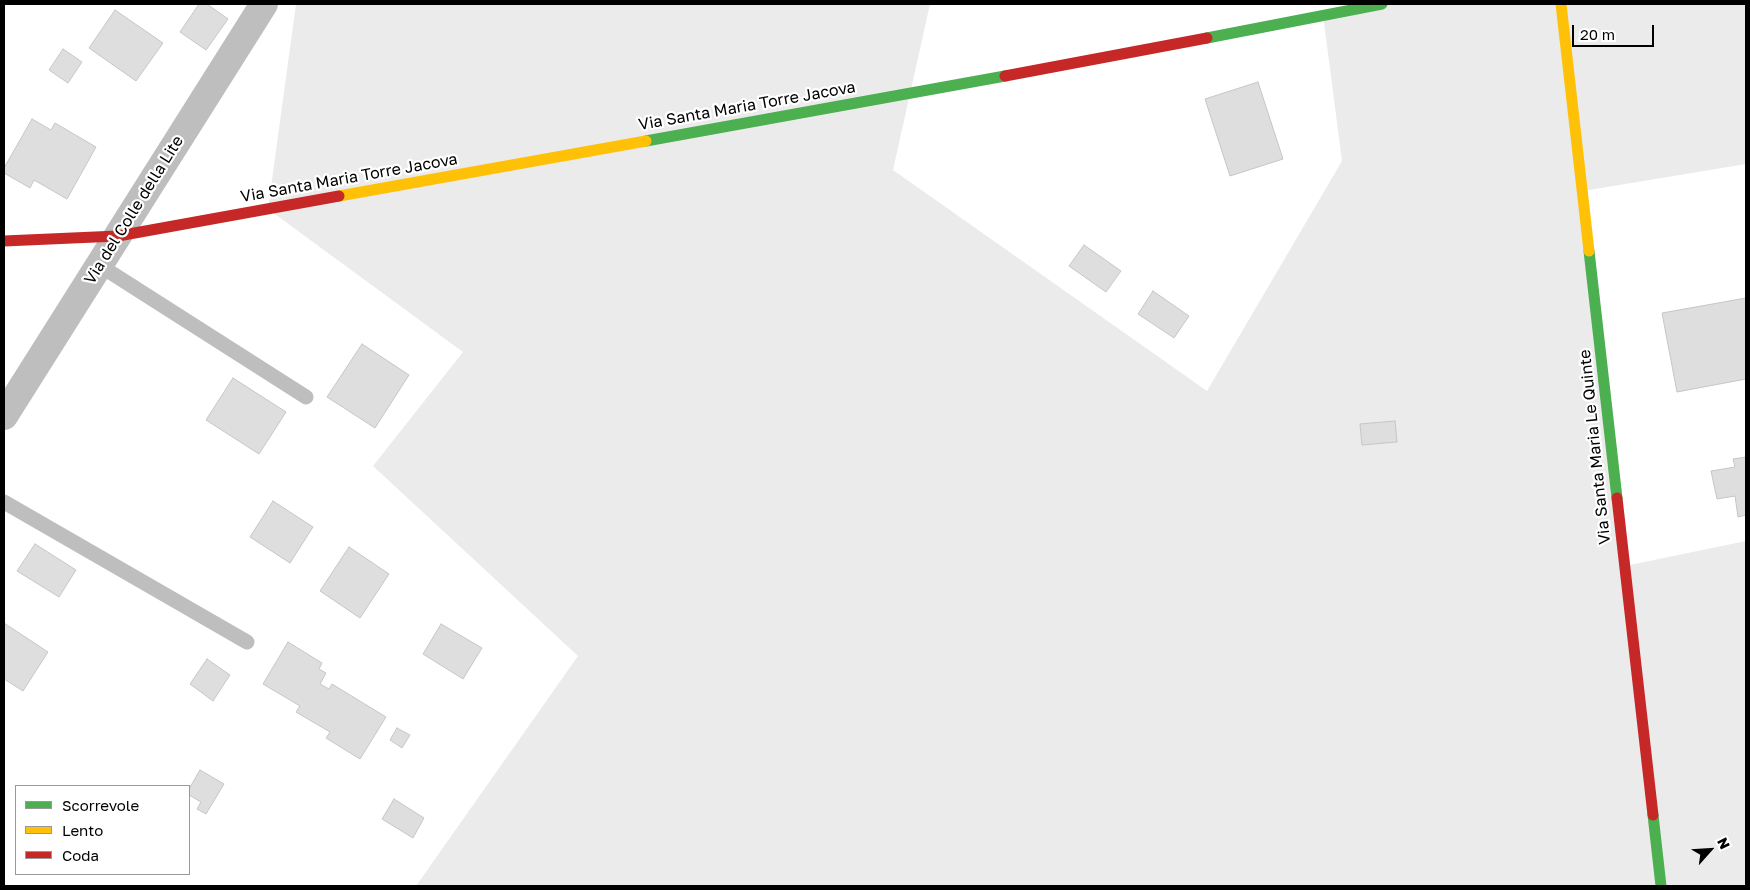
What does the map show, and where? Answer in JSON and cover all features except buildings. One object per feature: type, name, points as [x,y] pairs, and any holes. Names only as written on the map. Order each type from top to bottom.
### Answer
[{"type":"street","name":"Via del Colle della Lite","points":[[4,416],[264,4]]},
{"type":"street","name":"Via Santa Maria Torre Jacova","points":[[4,241],[118,236],[1088,61],[1382,4]]},
{"type":"street","name":"Via Santa Maria Le Quinte","points":[[1561,4],[1661,886]]},
{"type":"lane","points":[[99,265],[306,397]]},
{"type":"lane","points":[[4,502],[248,642]]},
{"type":"shaded area","points":[[296,4],[930,4],[893,170],[1207,391],[1342,161],[1323,15],[1382,4],[1746,4],[1746,164],[1583,191],[1625,566],[1746,541],[1746,886],[416,886],[578,656],[373,466],[463,352],[268,209]]},
{"type":"traffic: fast","points":[[1207,38],[1382,4]]},
{"type":"traffic: fast","points":[[646,141],[1005,76]]},
{"type":"traffic: fast","points":[[1589,251],[1617,498]]},
{"type":"traffic: fast","points":[[1653,815],[1661,886]]},
{"type":"traffic: slow","points":[[1561,4],[1589,251]]},
{"type":"traffic: slow","points":[[339,196],[646,141]]},
{"type":"traffic: jam","points":[[1005,76],[1207,38]]},
{"type":"traffic: jam","points":[[4,241],[118,236],[339,196]]},
{"type":"traffic: jam","points":[[1617,498],[1653,815]]}]
